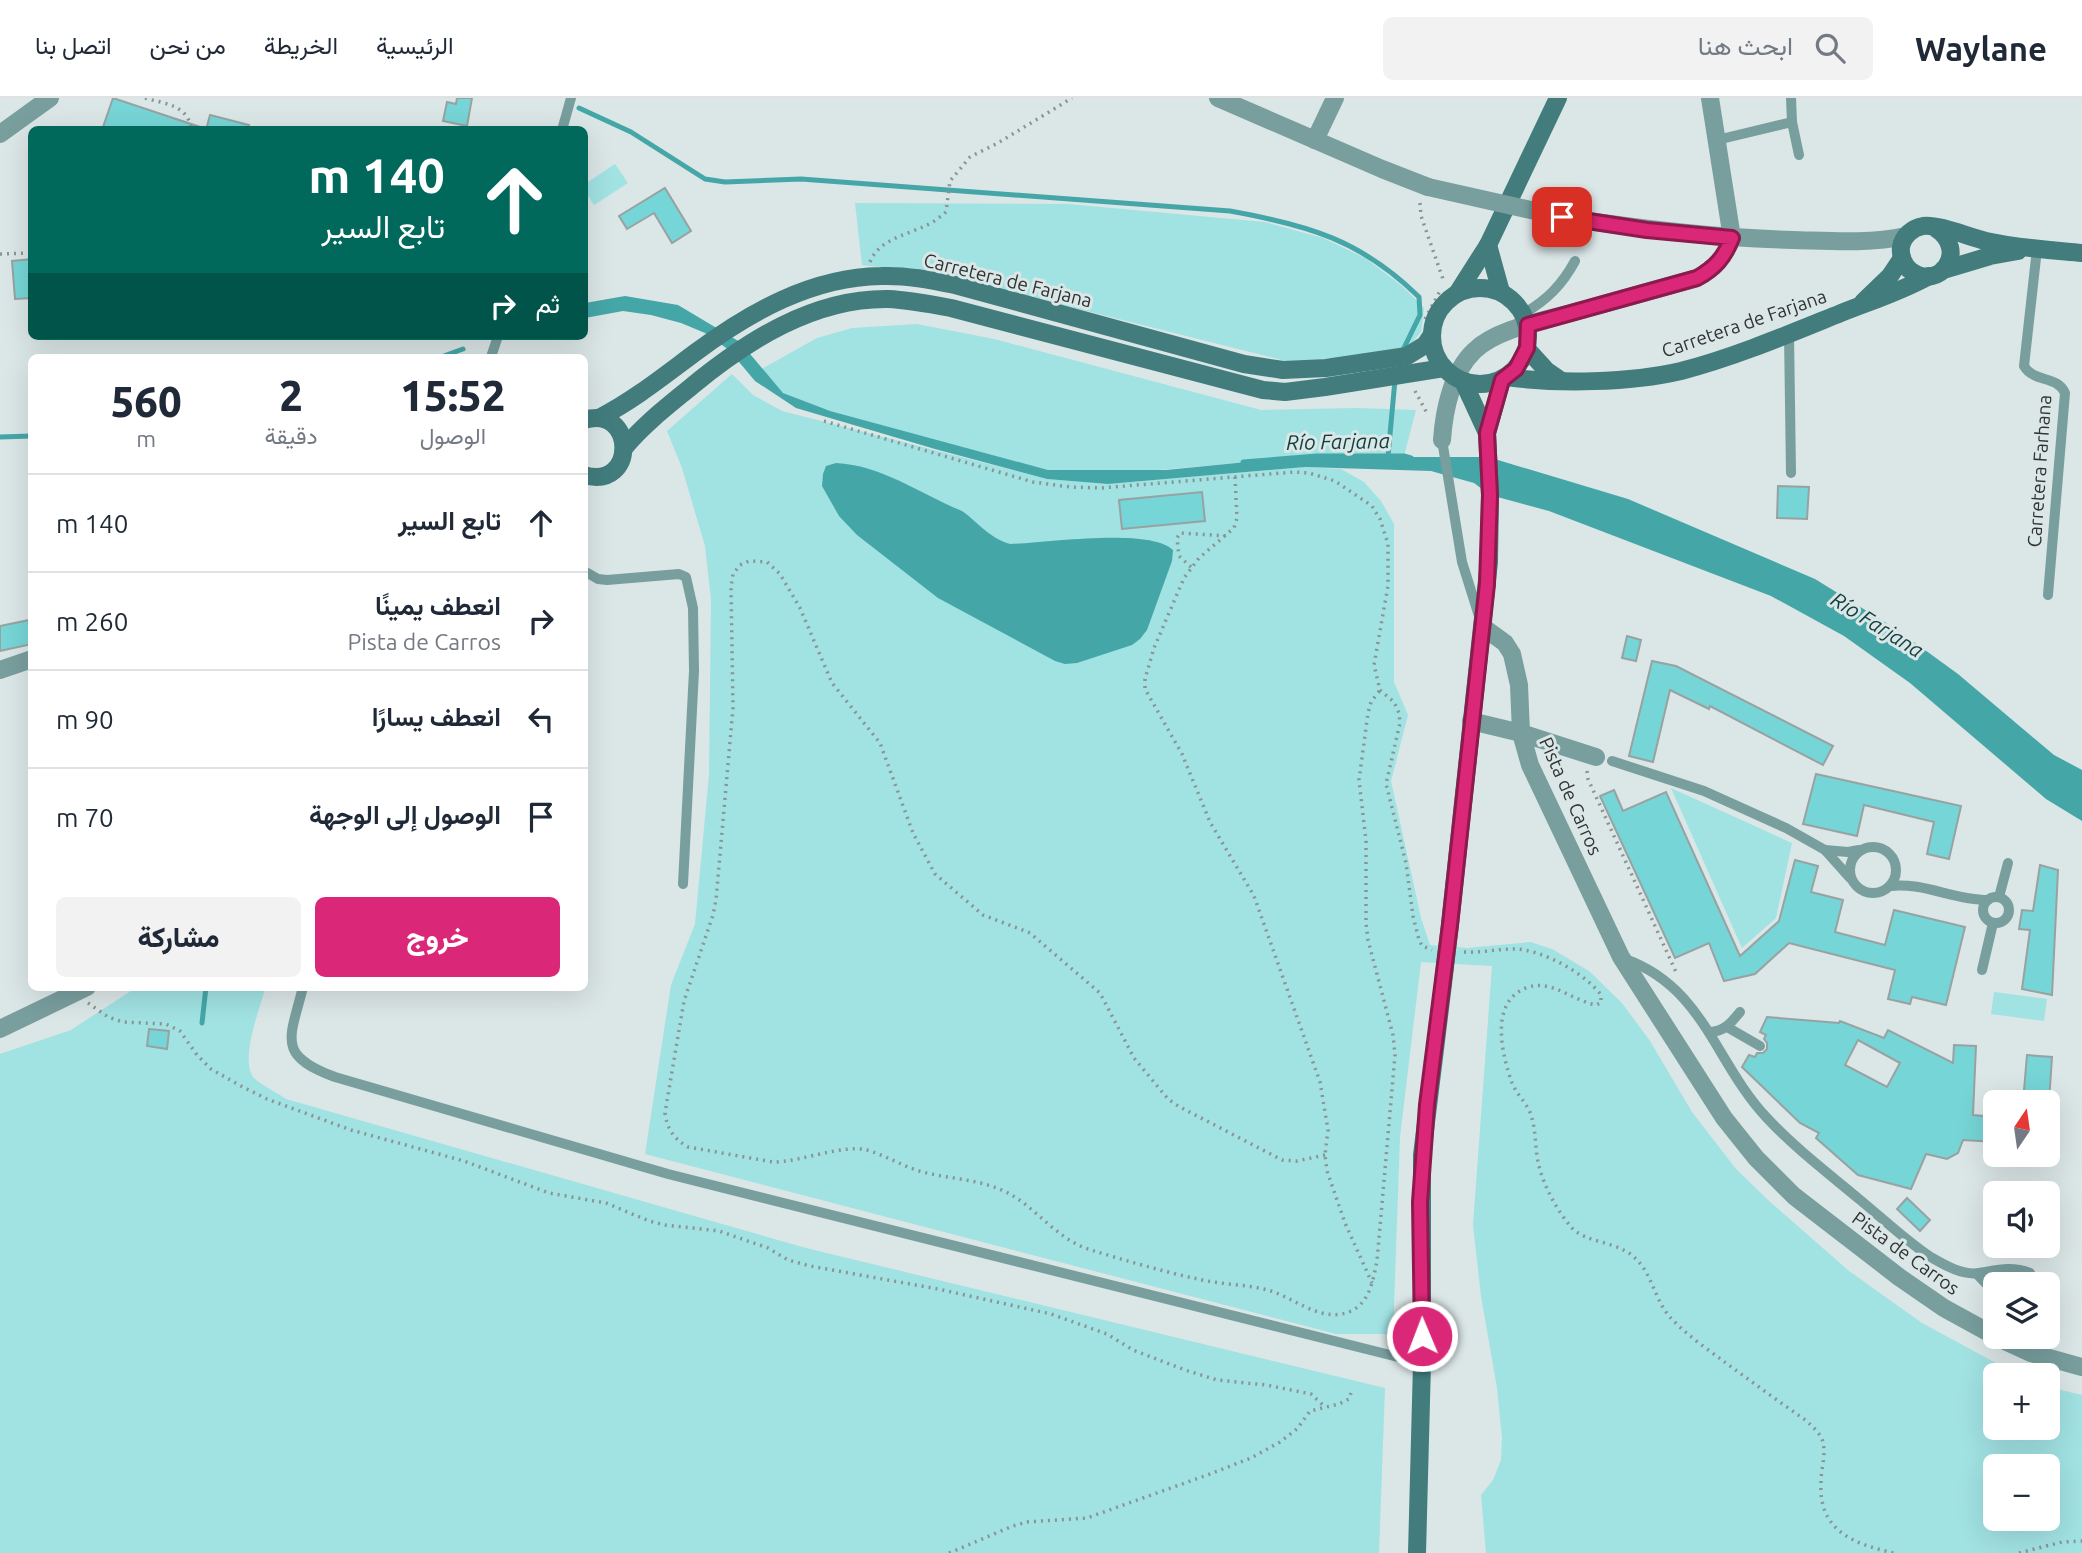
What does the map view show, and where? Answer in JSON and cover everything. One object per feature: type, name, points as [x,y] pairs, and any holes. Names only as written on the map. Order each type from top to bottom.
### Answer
[{"type":"main road","points":[[1458,292],[1488,245],[1559,98]]},
{"type":"main road","points":[[1919,227],[1935,228],[1944,233],[1949,242],[1949,262],[1936,273],[1912,272],[1903,249],[1919,227]]},
{"type":"main road","name":"Carretera de Farjana","points":[[1935,228],[1986,241],[2082,253]]},
{"type":"main road","points":[[1488,245],[1501,292]]},
{"type":"main road","name":"Carretera de Farjana","points":[[1857,306],[1882,284],[1903,249]]},
{"type":"main road","name":"Carretera de Farjana","points":[[1454,376],[1476,384],[1489,384],[1504,378],[1624,379],[1679,371],[1789,334],[1906,289],[1936,273],[1990,256],[2037,249]]},
{"type":"main road","name":"Carretera de Farjana","points":[[592,419],[626,403],[703,346],[750,316],[818,286],[865,277],[918,278],[955,285],[1244,364],[1283,370],[1326,368],[1401,357],[1416,351],[1425,333]]},
{"type":"main road","points":[[1417,1553],[1422,1363],[1422,1155],[1489,562],[1487,433],[1504,378],[1522,360],[1527,348],[1525,320],[1517,305],[1501,292],[1472,288],[1449,298],[1425,333],[1437,359],[1454,376],[1487,433]]},
{"type":"main road","points":[[588,476],[599,477],[615,470],[625,447],[640,430],[717,366],[769,332],[827,307],[885,299],[914,300],[991,317],[1243,387],[1285,392],[1402,376],[1454,376]]},
{"type":"main road","points":[[1527,348],[1547,371],[1560,380]]},
{"type":"main road","name":"Carretera de Farjana","points":[[592,419],[614,425],[620,431],[625,447]]},
{"type":"street","points":[[0,134],[50,98]]},
{"type":"street","points":[[1218,98],[1247,105],[1315,140],[1423,185],[1562,217],[1647,230],[1732,238],[1871,242],[1903,249]]},
{"type":"street","points":[[1315,140],[1332,105],[1316,98]]},
{"type":"street","points":[[1443,444],[1445,415],[1454,376],[1475,350],[1525,320],[1697,278],[1713,269],[1725,255],[1732,238],[1710,98]]},
{"type":"street","name":"Pista de Carros","points":[[1483,627],[1505,643],[1512,654],[1519,685],[1521,733],[1530,765],[1622,957],[1724,1118],[1756,1158],[1794,1196],[1899,1277],[1944,1308],[1983,1330]]},
{"type":"street","points":[[0,670],[28,660]]},
{"type":"street","points":[[1471,721],[1521,733],[1598,758]]},
{"type":"street","points":[[0,1029],[81,991]]},
{"type":"street","name":"Pista de Carros","points":[[2022,1349],[2082,1367]]},
{"type":"lane","points":[[563,126],[571,98]]},
{"type":"lane","points":[[1791,98],[1792,122],[1799,155]]},
{"type":"lane","points":[[1717,140],[1792,122]]},
{"type":"lane","name":"Carretera Farhana","points":[[2037,249],[2024,366],[2032,375],[2058,383],[2063,388],[2065,399],[2048,595]]},
{"type":"lane","points":[[1525,320],[1554,292],[1576,261]]},
{"type":"lane","points":[[1789,334],[1791,473]]},
{"type":"lane","points":[[1443,444],[1462,562],[1483,627]]},
{"type":"lane","points":[[588,573],[607,580],[679,574],[686,577],[693,608],[694,671],[684,884]]},
{"type":"lane","points":[[1598,758],[1704,791],[1786,828],[1825,850],[1863,892],[1882,892],[1890,886],[1896,875],[1890,853],[1883,849],[1867,847],[1836,852],[1825,850]]},
{"type":"lane","points":[[1850,878],[1849,867],[1859,850]]},
{"type":"lane","points":[[1999,897],[2008,863]]},
{"type":"lane","points":[[1896,868],[1917,885]]},
{"type":"lane","points":[[1890,886],[1917,885],[1959,898],[1988,900],[1999,897],[2004,900],[2009,910],[2005,920],[1993,923]]},
{"type":"lane","points":[[1959,898],[1993,923]]},
{"type":"lane","points":[[1984,916],[1983,907],[1988,900]]},
{"type":"lane","points":[[1982,970],[1993,923]]},
{"type":"lane","points":[[1622,957],[1645,966],[1664,979],[1710,1032],[1749,1097],[1788,1139],[1928,1255],[1948,1266],[1977,1274],[1983,1280]]},
{"type":"lane","points":[[302,991],[292,1030],[292,1046],[306,1065],[335,1077],[668,1174],[1422,1363]]},
{"type":"lane","points":[[1710,1032],[1721,1031],[1740,1012]]},
{"type":"lane","points":[[1727,1027],[1760,1046]]},
{"type":"lane","points":[[1984,1272],[2018,1268],[2028,1272]]},
{"type":"lane","points":[[1977,1274],[1983,1272]]},
{"type":"path","points":[[145,98],[183,110],[190,126]]},
{"type":"path","points":[[865,277],[873,254],[880,247],[902,234],[928,225],[946,212],[950,181],[970,157],[998,144],[1072,98]]},
{"type":"path","points":[[1423,185],[1421,216],[1444,284],[1425,333]]},
{"type":"path","points":[[0,254],[28,253]]},
{"type":"path","points":[[1402,376],[1425,410]]},
{"type":"path","points":[[824,421],[1048,484],[1101,488],[1309,473],[1335,481],[1372,506],[1380,519],[1388,544],[1388,586],[1374,665],[1380,690],[1394,702],[1400,723],[1386,784],[1406,863],[1419,940],[1427,949],[1445,951]]},
{"type":"path","points":[[1236,477],[1237,517],[1234,528],[1191,567],[1184,578],[1154,648],[1145,679],[1145,689],[1182,754],[1210,822],[1254,896],[1313,1059],[1326,1109],[1327,1171],[1345,1223],[1372,1283]]},
{"type":"path","points":[[1191,567],[1179,556],[1177,538],[1180,533],[1228,536]]},
{"type":"path","points":[[1325,1155],[1297,1161],[1282,1160],[1168,1099],[1138,1065],[1100,993],[1030,933],[983,915],[935,874],[913,833],[880,743],[832,683],[800,608],[780,574],[767,562],[759,560],[740,565],[733,575],[733,708],[716,901],[684,1001],[666,1103],[666,1124],[678,1141],[688,1147],[773,1163],[851,1149],[869,1151],[916,1170],[1003,1191],[1023,1203],[1051,1228],[1089,1250],[1198,1279],[1270,1291],[1311,1310],[1340,1314],[1351,1311],[1366,1298],[1372,1283],[1380,1232],[1395,1055],[1393,1035],[1368,940],[1365,906],[1366,841],[1359,780],[1368,713],[1371,702],[1380,690]]},
{"type":"path","points":[[1598,758],[1588,779],[1677,975]]},
{"type":"path","points":[[1457,952],[1510,949],[1536,952],[1588,981],[1601,995],[1601,1003],[1596,1005],[1553,988],[1526,988],[1509,1000],[1501,1021],[1502,1043],[1512,1082],[1532,1119],[1538,1163],[1549,1192],[1577,1232],[1612,1243],[1640,1262],[1664,1308],[1686,1332],[1816,1430],[1824,1450],[1821,1493],[1826,1513],[1845,1538],[1894,1553]]},
{"type":"path","points":[[81,991],[108,1017],[123,1022],[166,1024],[180,1031],[211,1069],[239,1085],[267,1099],[351,1130],[464,1161],[549,1193],[606,1203],[649,1221],[719,1231],[768,1248],[788,1260],[810,1266],[938,1289],[1051,1314],[1084,1324],[1133,1350],[1185,1370],[1217,1380],[1266,1385],[1311,1394],[1324,1406]]},
{"type":"path","points":[[948,1553],[1027,1522],[1087,1518],[1251,1458],[1297,1429],[1310,1411],[1339,1404],[1349,1399],[1351,1393]]},
{"type":"path","points":[[2019,1553],[2062,1542],[2082,1541]]},
{"type":"shaded area","points":[[615,164],[628,183],[594,205],[588,196],[588,182]]},
{"type":"shaded area","points":[[855,203],[1068,204],[1265,222],[1323,238],[1365,258],[1402,286],[1424,308],[1421,332],[1403,354],[1286,361],[939,274],[862,265]]},
{"type":"shaded area","points":[[917,324],[994,339],[1261,410],[1416,410],[1404,456],[1317,456],[1113,474],[1048,470],[810,406],[783,393],[758,371],[817,338],[852,328]]},
{"type":"shaded area","points":[[732,374],[753,395],[782,411],[1047,479],[1108,484],[1304,467],[1341,469],[1364,482],[1381,501],[1394,524],[1394,682],[1408,715],[1391,781],[1421,918],[1430,945],[1467,948],[1530,942],[1552,949],[1589,971],[1622,1003],[1650,1041],[1692,1112],[1736,1169],[1768,1200],[1849,1271],[1922,1323],[1996,1363],[1983,1363],[1983,1440],[2060,1440],[2060,1390],[2082,1395],[2082,1553],[1486,1553],[1481,1495],[1493,1480],[1501,1460],[1502,1438],[1473,1225],[1492,966],[1421,962],[1400,1137],[1393,1334],[1336,1334],[645,1154],[671,985],[695,924],[709,775],[711,599],[705,546],[682,468],[667,431]]},
{"type":"shaded area","points":[[1671,788],[1792,843],[1776,918],[1742,948]]},
{"type":"shaded area","points":[[131,991],[265,991],[252,1034],[250,1070],[257,1081],[286,1099],[806,1248],[1385,1388],[1379,1553],[0,1553],[0,1054],[71,1030]]},
{"type":"shaded area","points":[[1994,992],[2047,999],[2044,1021],[1991,1014]]},
{"type":"water","name":"Río Farjana","points":[[625,296],[678,305],[740,342],[783,393],[830,411],[1048,470],[1166,470],[1297,457],[1488,457],[1628,499],[1815,579],[1896,629],[1958,674],[2054,755],[2082,770],[2082,821],[2046,799],[1910,683],[1844,636],[1771,596],[1549,511],[1490,495],[1474,483],[1431,471],[1305,467],[1108,484],[1047,479],[796,408],[755,381],[729,350],[705,333],[681,323],[623,311],[588,317],[588,302]]},
{"type":"water","points":[[836,463],[869,469],[900,481],[962,511],[990,534],[1010,544],[1096,538],[1143,539],[1161,543],[1173,550],[1172,561],[1147,630],[1132,645],[1077,663],[1055,661],[938,598],[857,535],[839,516],[822,486],[826,466]]},
{"type":"building","points":[[113,98],[197,126],[103,126]]},
{"type":"building","points":[[457,98],[472,98],[467,126],[443,121],[447,102],[456,104]]},
{"type":"building","points":[[210,115],[249,125],[249,126],[207,126]]},
{"type":"building","points":[[665,188],[691,231],[672,243],[654,213],[627,229],[619,216]]},
{"type":"building","points":[[28,259],[28,298],[15,299],[12,261]]},
{"type":"building","points":[[1778,486],[1809,487],[1807,519],[1777,518]]},
{"type":"building","points":[[1202,492],[1205,521],[1122,529],[1119,500]]},
{"type":"building","points":[[28,620],[28,645],[0,651],[0,626]]},
{"type":"building","points":[[1627,636],[1641,640],[1636,661],[1622,658]]},
{"type":"building","points":[[1652,661],[1676,666],[1833,746],[1823,765],[1710,706],[1709,709],[1670,690],[1653,762],[1629,756]]},
{"type":"building","points":[[1816,774],[1961,806],[1949,859],[1927,854],[1934,822],[1864,805],[1857,836],[1803,824]]},
{"type":"building","points":[[1614,790],[1623,811],[1666,792],[1740,956],[1779,921],[1795,860],[1818,866],[1811,892],[1843,900],[1835,932],[1885,945],[1894,910],[1965,927],[1946,1005],[1912,997],[1910,1004],[1888,999],[1895,970],[1789,943],[1755,974],[1724,981],[1709,943],[1675,958],[1600,796]]},
{"type":"building","points":[[2040,865],[2058,870],[2052,995],[2022,989],[2030,930],[2019,929],[2022,910],[2033,911]]},
{"type":"building","points":[[1767,1017],[1840,1021],[1884,1038],[1888,1030],[1953,1063],[1954,1045],[1976,1046],[1973,1115],[1983,1116],[1983,1141],[1963,1140],[1958,1153],[1947,1159],[1926,1154],[1911,1189],[1858,1175],[1816,1138],[1819,1133],[1800,1123],[1742,1067],[1749,1055],[1755,1057],[1757,1053],[1763,1053],[1767,1049],[1764,1039],[1766,1035],[1760,1032]],"holes":[[[1858,1040],[1900,1063],[1887,1087],[1845,1065]]]},
{"type":"building","points":[[149,1029],[169,1031],[167,1049],[147,1046]]},
{"type":"building","points":[[2027,1055],[2052,1057],[2050,1090],[2024,1090]]},
{"type":"building","points":[[1907,1198],[1930,1220],[1920,1231],[1897,1209]]},
{"type":"waterway","points":[[579,108],[631,132],[705,179],[725,182],[801,179],[1230,211],[1309,229],[1354,248],[1376,261],[1419,297],[1420,315],[1401,354]]},
{"type":"waterway","points":[[449,354],[463,349]]},
{"type":"waterway","points":[[1388,456],[1395,380]]},
{"type":"waterway","points":[[0,437],[28,436]]},
{"type":"waterway","name":"Río Farjana","points":[[1243,462],[1317,456],[1411,458]]},
{"type":"waterway","points":[[202,1023],[206,991]]},
{"type":"route","points":[[1422,1336],[1422,1155],[1483,627],[1489,562],[1487,433],[1496,397],[1502,380],[1516,369],[1522,360],[1529,337],[1528,325],[1697,278],[1713,269],[1725,255],[1732,238],[1647,230],[1562,217]]}]
